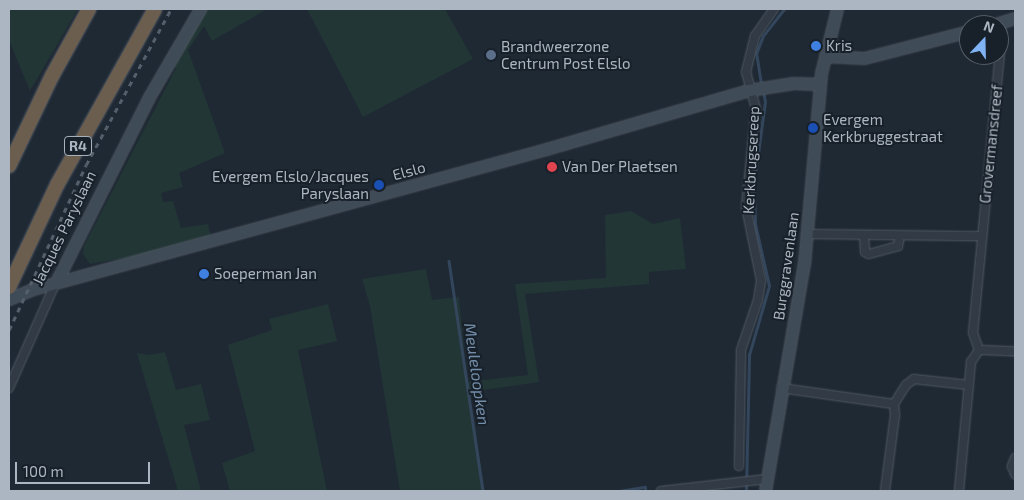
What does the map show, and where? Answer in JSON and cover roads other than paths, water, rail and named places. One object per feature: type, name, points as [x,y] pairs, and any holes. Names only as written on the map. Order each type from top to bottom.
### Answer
[{"type":"highway","points":[[9,166],[52,76],[89,9]]},
{"type":"highway","name":"Jacques Paryslaan","points":[[9,287],[57,185],[155,9]]},
{"type":"street","name":"Jacques Paryslaan","points":[[9,388],[56,282],[149,96],[200,9]]},
{"type":"street","name":"Kerkbrugsereep","points":[[739,466],[740,350],[758,300],[761,280],[746,207],[756,123],[756,104],[746,72],[750,50],[774,9]]},
{"type":"street","name":"Burggravenlaan","points":[[765,491],[808,234],[820,84],[836,9]]},
{"type":"street","points":[[825,56],[864,58],[959,34]]},
{"type":"street","name":"Grovermansdreef","points":[[979,350],[973,333],[999,65]]},
{"type":"street","name":"Elslo","points":[[9,299],[56,282],[546,149],[752,89],[769,86],[820,84]]},
{"type":"street","points":[[808,234],[982,236]]},
{"type":"street","points":[[864,236],[865,252],[869,254],[898,246],[900,236]]},
{"type":"street","points":[[959,491],[971,362],[979,350],[1015,351]]},
{"type":"street","points":[[885,491],[894,404],[906,385],[914,378],[969,385]]},
{"type":"street","points":[[781,388],[894,404]]},
{"type":"street","points":[[1015,458],[1012,466],[1015,474]]},
{"type":"street","points":[[661,491],[767,479]]},
{"type":"waterway","points":[[761,84],[756,54],[763,36],[784,9]]},
{"type":"waterway","points":[[746,491],[749,355],[769,286],[755,224],[754,183],[765,102],[763,92]]},
{"type":"waterway","name":"Meuleloopken","points":[[449,261],[483,491]]},
{"type":"waterway","name":"Meuleloopken","points":[[619,491],[645,487],[646,491]]},
{"type":"railway","points":[[9,330],[86,165],[171,9]]},
{"type":"place","name":"Kris","points":[[816,46]]},
{"type":"place","name":"Brandweerzone Centrum Post Elslo","points":[[491,55]]},
{"type":"place","name":"Evergem Kerkbruggestraat","points":[[813,128]]},
{"type":"place","name":"Van Der Plaetsen","points":[[552,167]]},
{"type":"place","name":"Evergem Elslo/Jacques Paryslaan","points":[[379,185]]},
{"type":"place","name":"Soeperman Jan","points":[[204,274]]}]
